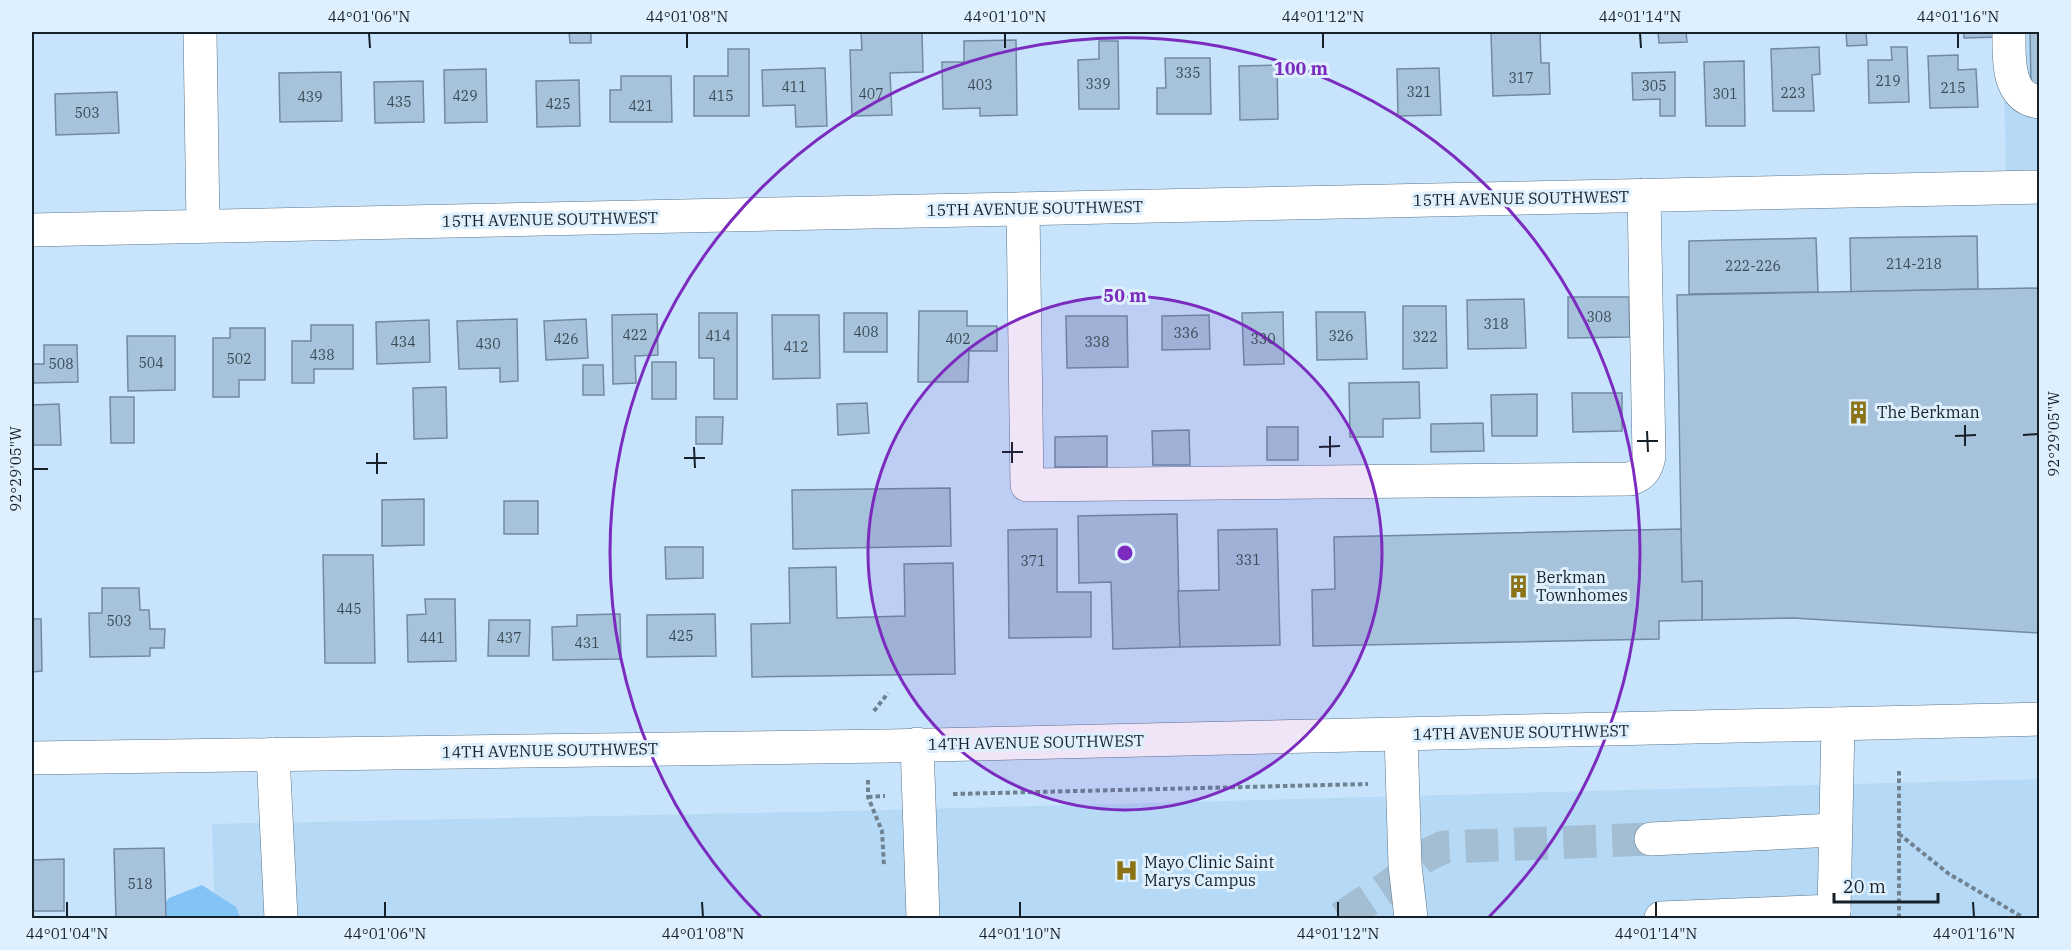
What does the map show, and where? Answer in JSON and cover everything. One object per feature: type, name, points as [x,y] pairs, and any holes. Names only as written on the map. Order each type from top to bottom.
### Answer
[{"type":"street","points":[[200,32],[203,226]]},
{"type":"street","points":[[2009,32],[2014,86],[2022,96],[2040,102]]},
{"type":"street","name":"15TH AVENUE SOUTHWEST","points":[[32,230],[2040,187]]},
{"type":"street","points":[[1023,209],[1028,485],[1630,479],[1644,472],[1649,456],[1644,195]]},
{"type":"street","name":"14TH AVENUE SOUTHWEST","points":[[32,758],[1401,735],[2040,719]]},
{"type":"street","points":[[1661,918],[1833,915],[1838,724]]},
{"type":"street","points":[[1401,735],[1405,865],[1412,918]]},
{"type":"street","points":[[917,744],[923,918]]},
{"type":"street","points":[[273,754],[281,918]]},
{"type":"street","points":[[1651,839],[1834,830]]},
{"type":"path","points":[[1899,771],[1899,918]]},
{"type":"path","points":[[960,794],[1403,783]]},
{"type":"path","points":[[868,797],[882,831],[885,875]]},
{"type":"path","points":[[1899,834],[1949,874],[2024,918]]},
{"type":"shaded area","points":[[2003,32],[2039,32],[2039,173],[2006,174]]},
{"type":"shaded area","name":"Mayo Clinic Saint Marys Campus","points":[[2039,779],[2039,918],[215,918],[212,824],[850,811]]},
{"type":"shaded area","points":[[202,885],[236,907],[240,918],[155,918],[169,898]]},
{"type":"building","points":[[371,32],[436,32],[371,33]]},
{"type":"building","points":[[569,32],[591,32],[591,43],[570,43]]},
{"type":"building","points":[[861,32],[922,32],[923,72],[890,73],[892,115],[852,116],[850,50],[862,50]]},
{"type":"building","points":[[1540,32],[1541,63],[1549,63],[1550,94],[1493,96],[1491,33]]},
{"type":"building","points":[[1658,32],[1686,32],[1687,42],[1659,43]]},
{"type":"building","points":[[1846,32],[1866,32],[1867,45],[1847,46]]},
{"type":"building","points":[[1964,32],[1999,32],[1999,37],[1964,38]]},
{"type":"building","points":[[2030,32],[2040,32],[2040,84],[2031,84]]},
{"type":"building","points":[[1016,40],[1017,115],[980,116],[980,108],[943,109],[942,62],[964,62],[964,41]]},
{"type":"building","points":[[1099,41],[1118,41],[1119,109],[1079,109],[1078,60],[1099,59]]},
{"type":"building","points":[[1819,47],[1820,74],[1812,75],[1814,111],[1773,111],[1771,49]]},
{"type":"building","points":[[1891,47],[1907,47],[1909,102],[1869,103],[1868,60],[1892,60]]},
{"type":"building","points":[[728,49],[749,49],[749,116],[694,116],[694,76],[728,76]]},
{"type":"building","points":[[1958,55],[1958,70],[1976,69],[1978,107],[1930,108],[1928,56]]},
{"type":"building","points":[[1165,58],[1210,58],[1211,114],[1157,114],[1157,88],[1166,88]]},
{"type":"building","points":[[1744,61],[1745,126],[1706,126],[1704,62]]},
{"type":"building","points":[[1277,65],[1278,119],[1240,120],[1239,66]]},
{"type":"building","points":[[825,68],[827,126],[796,127],[795,105],[763,106],[762,70]]},
{"type":"building","points":[[1439,68],[1441,115],[1398,116],[1397,69]]},
{"type":"building","points":[[486,69],[487,122],[445,123],[444,70]]},
{"type":"building","points":[[341,72],[342,121],[280,122],[279,73]]},
{"type":"building","points":[[1675,72],[1675,116],[1660,116],[1660,99],[1633,100],[1632,73]]},
{"type":"building","points":[[621,76],[671,76],[672,122],[610,122],[610,90],[621,90]]},
{"type":"building","points":[[579,80],[580,126],[537,127],[536,81]]},
{"type":"building","points":[[423,81],[424,122],[375,123],[374,82]]},
{"type":"building","points":[[117,92],[119,133],[56,135],[55,94]]},
{"type":"building","points":[[1977,236],[1978,289],[1851,292],[1850,238]]},
{"type":"building","points":[[1816,238],[1818,292],[1689,294],[1689,241]]},
{"type":"building","name":"The Berkman","points":[[2040,288],[2040,633],[1793,618],[1702,620],[1702,581],[1682,582],[1677,295]]},
{"type":"building","points":[[1568,297],[1629,297],[1630,337],[1568,338]]},
{"type":"building","points":[[1524,299],[1526,348],[1468,349],[1467,300]]},
{"type":"building","points":[[1403,306],[1446,306],[1447,368],[1403,369]]},
{"type":"building","points":[[919,311],[967,311],[967,326],[997,326],[997,351],[969,351],[968,382],[918,382]]},
{"type":"building","points":[[1283,312],[1284,364],[1244,365],[1242,313]]},
{"type":"building","points":[[1316,312],[1365,312],[1367,359],[1317,360]]},
{"type":"building","points":[[699,313],[737,313],[737,399],[714,399],[714,358],[699,358]]},
{"type":"building","points":[[844,313],[887,313],[887,352],[844,352]]},
{"type":"building","points":[[657,314],[658,355],[635,356],[636,383],[613,384],[612,315]]},
{"type":"building","points":[[772,315],[819,315],[820,378],[773,379]]},
{"type":"building","points":[[1209,315],[1210,349],[1162,350],[1162,316]]},
{"type":"building","points":[[1066,316],[1127,316],[1128,367],[1067,368]]},
{"type":"building","points":[[517,319],[518,381],[500,382],[500,368],[459,369],[457,321]]},
{"type":"building","points":[[586,319],[588,358],[546,360],[544,321]]},
{"type":"building","points":[[429,320],[430,362],[377,364],[376,322]]},
{"type":"building","points":[[311,325],[353,325],[353,369],[314,369],[314,383],[292,383],[292,341],[311,341]]},
{"type":"building","points":[[230,328],[265,328],[265,380],[239,380],[239,397],[213,397],[213,338],[230,338]]},
{"type":"building","points":[[127,336],[175,336],[175,390],[128,391]]},
{"type":"building","points":[[44,345],[77,345],[78,382],[33,383],[32,364],[44,364]]},
{"type":"building","points":[[652,362],[676,362],[676,399],[652,399]]},
{"type":"building","points":[[583,365],[603,365],[604,395],[583,395]]},
{"type":"building","points":[[1419,382],[1420,418],[1383,419],[1383,437],[1350,437],[1349,383]]},
{"type":"building","points":[[446,387],[447,438],[414,439],[413,388]]},
{"type":"building","points":[[1572,393],[1622,393],[1622,431],[1573,432]]},
{"type":"building","points":[[1537,394],[1537,436],[1492,436],[1491,395]]},
{"type":"building","points":[[110,397],[134,397],[134,443],[111,443]]},
{"type":"building","points":[[867,403],[869,433],[838,435],[837,404]]},
{"type":"building","points":[[59,404],[61,445],[32,445],[32,405]]},
{"type":"building","points":[[696,417],[723,417],[722,444],[696,444]]},
{"type":"building","points":[[1483,423],[1484,451],[1431,452],[1431,424]]},
{"type":"building","points":[[1267,427],[1298,427],[1298,460],[1267,460]]},
{"type":"building","points":[[1189,430],[1190,465],[1153,465],[1152,431]]},
{"type":"building","points":[[1107,436],[1107,467],[1055,467],[1055,437]]},
{"type":"building","points":[[950,488],[951,546],[793,549],[792,490]]},
{"type":"building","points":[[424,499],[424,545],[382,546],[382,500]]},
{"type":"building","points":[[504,501],[538,501],[538,534],[504,534]]},
{"type":"building","points":[[1177,514],[1180,647],[1113,649],[1111,582],[1079,583],[1078,516]]},
{"type":"building","points":[[1057,529],[1057,592],[1091,592],[1091,637],[1009,638],[1008,530]]},
{"type":"building","points":[[1277,529],[1280,645],[1180,647],[1178,591],[1219,590],[1218,530]]},
{"type":"building","name":"Berkman Townhomes","points":[[1681,529],[1682,582],[1702,581],[1702,620],[1659,621],[1659,639],[1313,646],[1312,590],[1335,589],[1334,537]]},
{"type":"building","points":[[665,547],[703,547],[703,578],[666,579]]},
{"type":"building","points":[[323,555],[373,555],[375,663],[325,663]]},
{"type":"building","points":[[953,563],[955,674],[752,677],[751,624],[790,623],[789,568],[836,567],[837,618],[905,616],[904,564]]},
{"type":"building","points":[[102,588],[139,588],[140,610],[149,610],[150,629],[165,629],[164,648],[150,648],[150,656],[90,657],[89,613],[102,613]]},
{"type":"building","points":[[425,599],[455,599],[456,661],[408,662],[407,615],[426,614]]},
{"type":"building","points":[[620,614],[621,659],[553,660],[552,627],[577,626],[577,615]]},
{"type":"building","points":[[715,614],[716,656],[647,657],[647,615]]},
{"type":"building","points":[[32,619],[41,619],[42,671],[32,672]]},
{"type":"building","points":[[489,620],[530,620],[529,656],[488,656]]},
{"type":"building","points":[[164,848],[166,918],[116,918],[114,849]]},
{"type":"building","points":[[64,859],[64,911],[32,911],[32,860]]},
{"type":"tunnel","points":[[1341,918],[1391,885],[1425,856],[1444,847],[1651,839]]},
{"type":"place","name":"The Berkman","points":[[1859,412]]},
{"type":"place","name":"Berkman Townhomes","points":[[1518,586]]},
{"type":"place","name":"Mayo Clinic Saint Marys Campus","points":[[1126,871]]}]
